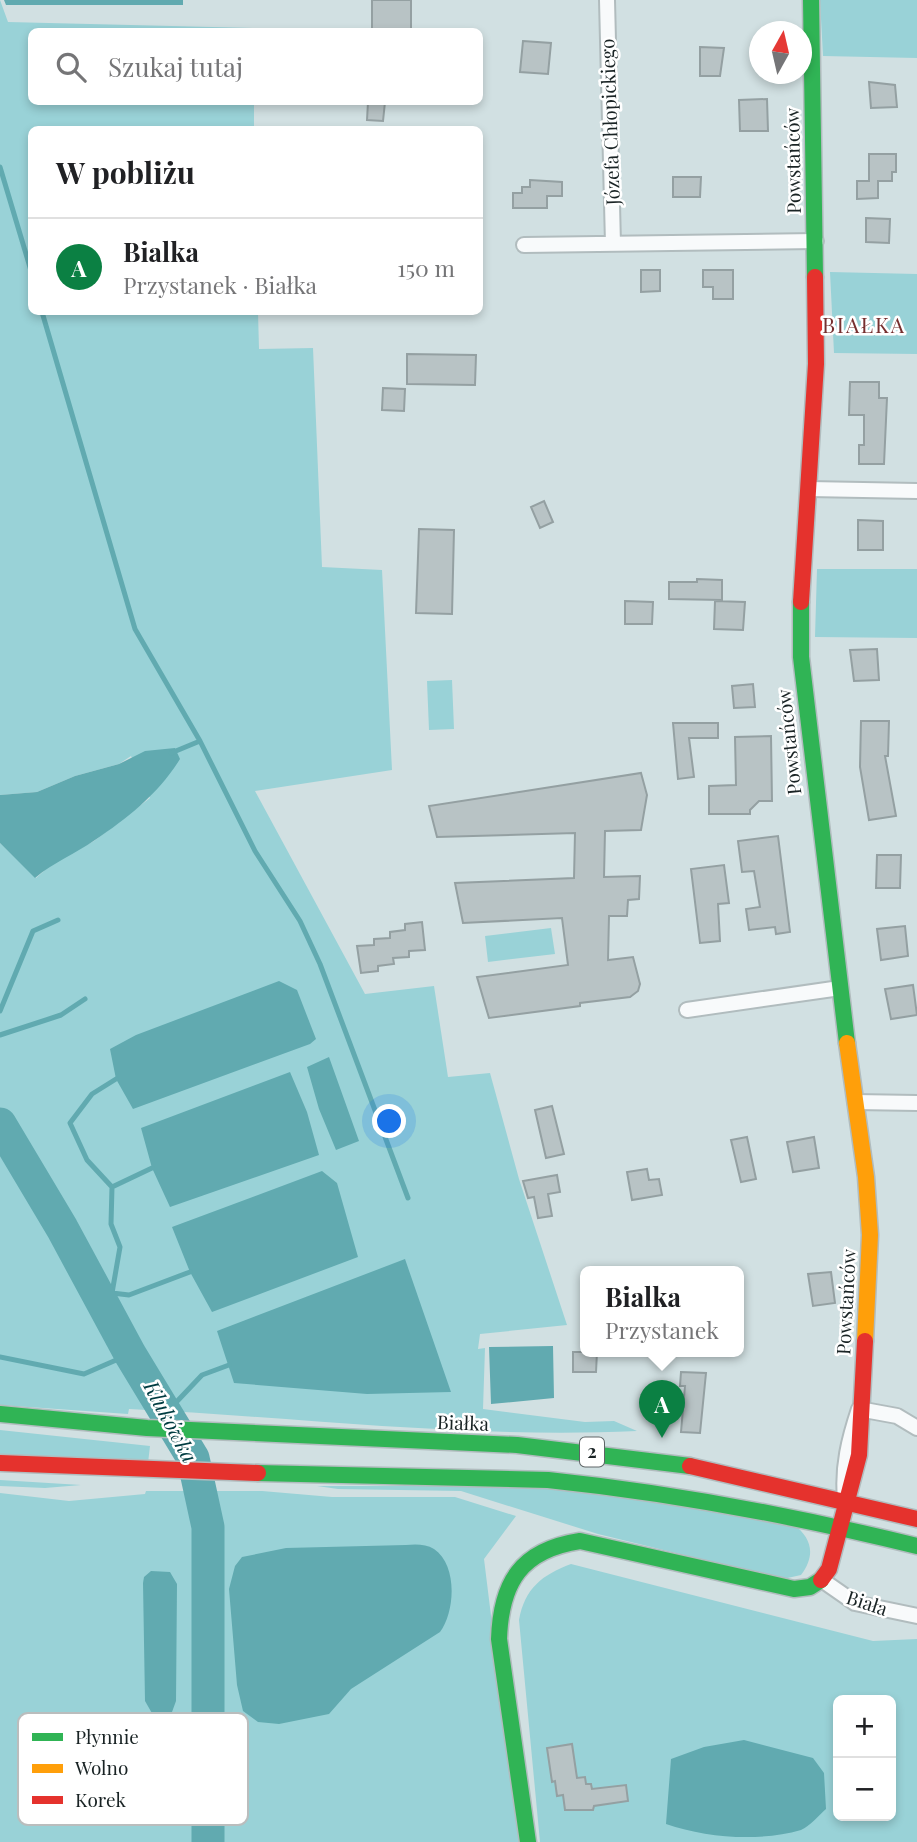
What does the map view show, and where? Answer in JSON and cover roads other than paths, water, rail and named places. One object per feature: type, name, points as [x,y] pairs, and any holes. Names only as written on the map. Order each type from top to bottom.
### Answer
[{"type":"main road","name":"Powstańców","points":[[811,0],[816,364],[801,609],[801,657],[840,988],[866,1177],[870,1236],[868,1313],[859,1409],[859,1455],[845,1501],[832,1560],[822,1580]]},
{"type":"main road","name":"Białka","points":[[0,1414],[132,1428],[511,1446],[612,1454],[718,1470],[917,1519]]},
{"type":"main road","name":"2","points":[[0,1463],[143,1470],[262,1470],[482,1476],[598,1485],[684,1495],[917,1546]]},
{"type":"main road","points":[[528,1842],[498,1623],[507,1586],[526,1562],[553,1545],[580,1541],[794,1589],[807,1589],[822,1580]]},
{"type":"street","name":"Józefa Chłopickiego","points":[[607,0],[613,244]]},
{"type":"street","points":[[524,245],[816,241]]},
{"type":"street","points":[[809,489],[917,491]]},
{"type":"street","points":[[687,1010],[840,988]]},
{"type":"street","points":[[855,1102],[917,1103]]},
{"type":"street","points":[[859,1409],[897,1416],[917,1428]]},
{"type":"street","name":"Biała","points":[[822,1580],[855,1603],[917,1616]]},
{"type":"waterway","points":[[0,167],[28,261]]},
{"type":"waterway","points":[[43,315],[135,629],[200,741],[255,851],[300,921],[320,964],[408,1198]]},
{"type":"waterway","points":[[171,753],[200,741]]},
{"type":"waterway","points":[[0,1011],[33,931],[58,920]]},
{"type":"waterway","points":[[0,1035],[61,1015],[85,999]]},
{"type":"waterway","points":[[102,1303],[112,1293],[120,1247],[111,1224],[112,1187],[87,1160],[70,1123],[92,1094],[116,1079]]},
{"type":"waterway","name":"Klukówka","points":[[0,1124],[62,1228],[130,1354],[193,1458],[208,1527],[208,1713]]},
{"type":"waterway","points":[[112,1187],[152,1168]]},
{"type":"waterway","points":[[112,1293],[129,1295],[190,1272]]},
{"type":"waterway","points":[[0,1357],[84,1374],[130,1354]]},
{"type":"waterway","points":[[166,1413],[202,1375],[229,1365]]},
{"type":"waterway","name":"Klukówka","points":[[208,1825],[208,1842]]},
{"type":"place","name":"Bialka","points":[[662,1438]]},
{"type":"district","name":"BIAŁKA","points":[[864,326]]}]
